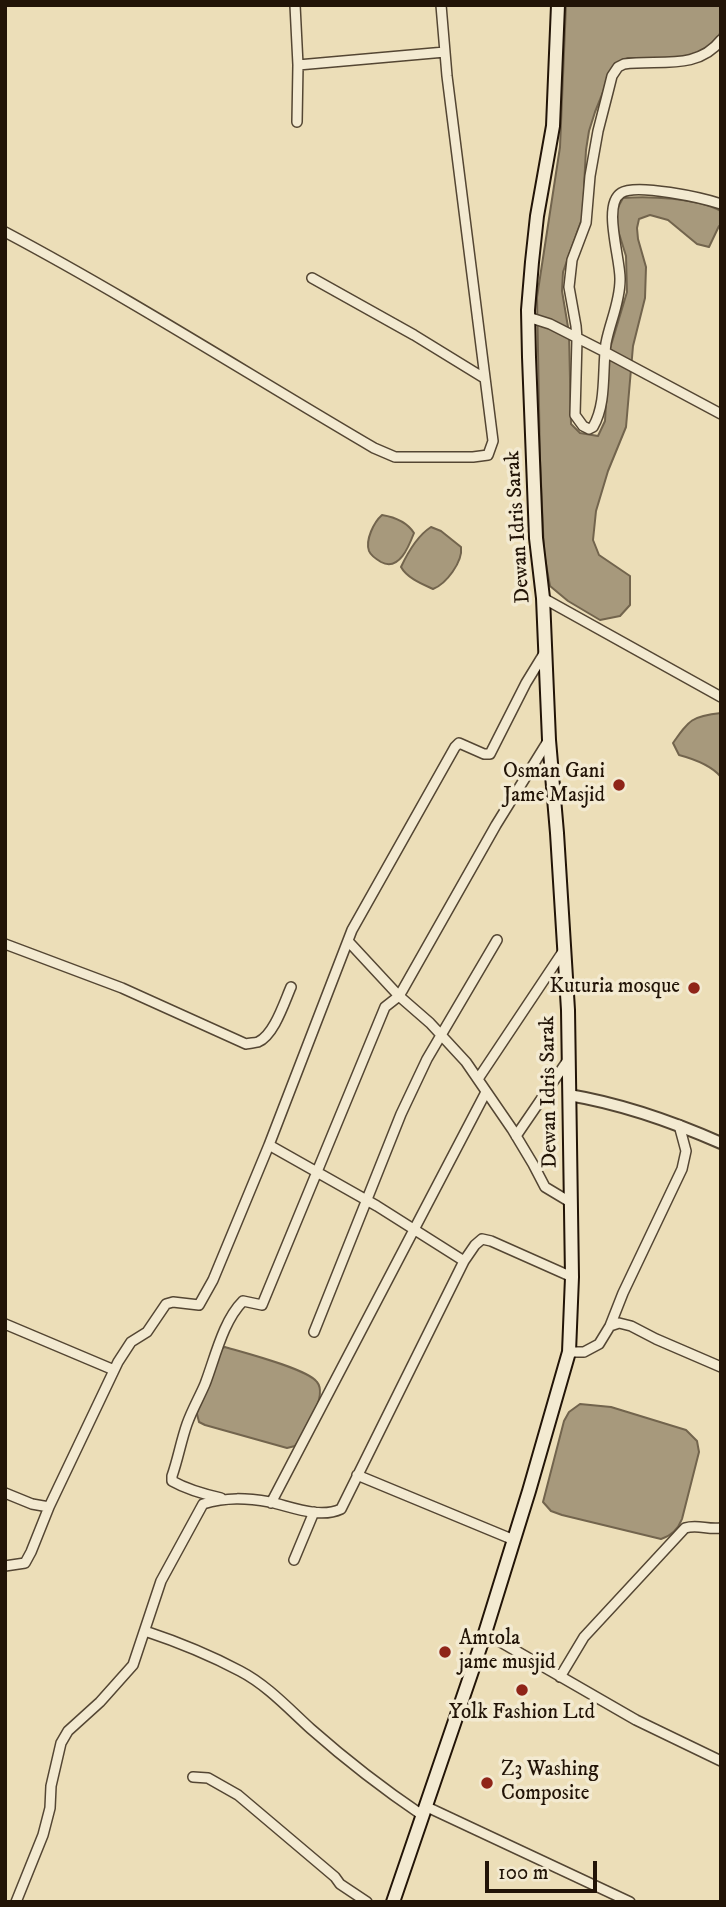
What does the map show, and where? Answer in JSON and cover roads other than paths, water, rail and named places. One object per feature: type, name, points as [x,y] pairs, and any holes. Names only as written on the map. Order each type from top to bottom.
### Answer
[{"type":"main road","name":"Dewan Idris Sarak","points":[[393,1902],[485,1633],[569,1352],[572,1277],[568,1010],[549,740],[543,598],[536,538],[528,317],[537,216],[553,126],[558,5]]},
{"type":"street","points":[[295,5],[297,122]]},
{"type":"street","points":[[5,232],[161,320],[374,449],[394,457],[488,455],[492,441],[441,5]]},
{"type":"street","points":[[721,40],[703,56],[685,61],[624,64],[618,67],[612,76],[590,176],[586,223],[572,260],[569,286],[577,339],[575,415],[583,426],[589,429],[593,427],[601,408],[605,352],[620,281],[612,221],[616,197],[631,189],[653,190],[721,204]]},
{"type":"street","points":[[298,65],[445,52]]},
{"type":"street","points":[[312,278],[485,378]]},
{"type":"street","points":[[528,317],[550,324],[721,414]]},
{"type":"street","points":[[543,598],[721,697]]},
{"type":"street","points":[[5,1566],[25,1563],[114,1370],[131,1342],[147,1332],[166,1304],[173,1302],[199,1305],[213,1280],[269,1145],[352,930],[455,747],[459,743],[489,754],[545,650]]},
{"type":"street","points":[[549,740],[496,825],[399,996],[385,1007],[262,1305],[243,1301],[233,1314],[187,1422],[172,1481],[202,1499],[223,1498],[271,1503],[314,1512],[333,1513],[341,1509],[464,1261],[475,1245],[482,1239],[491,1241],[572,1277]]},
{"type":"street","points":[[314,1332],[401,1114],[427,1059],[498,940]]},
{"type":"street","points":[[348,941],[466,1062],[516,1136],[545,1187],[570,1202]]},
{"type":"street","points":[[5,944],[122,988],[246,1044],[258,1042],[268,1033],[278,1018],[291,987]]},
{"type":"street","points":[[478,1079],[565,949]]},
{"type":"street","points":[[516,1136],[568,1060]]},
{"type":"street","points":[[271,1503],[486,1092]]},
{"type":"street","points":[[569,1095],[679,1125],[721,1143]]},
{"type":"street","points":[[569,1352],[584,1352],[599,1344],[610,1326],[682,1169],[686,1151],[679,1125]]},
{"type":"street","points":[[269,1145],[367,1200],[464,1261]]},
{"type":"street","points":[[610,1326],[619,1323],[631,1326],[721,1367]]},
{"type":"street","points":[[5,1324],[114,1370]]},
{"type":"street","points":[[357,1475],[514,1540]]},
{"type":"street","points":[[5,1493],[32,1504],[49,1507]]},
{"type":"street","points":[[16,1902],[43,1835],[61,1743],[68,1731],[100,1702],[133,1665],[161,1581],[202,1499]]},
{"type":"street","points":[[294,1560],[314,1512]]},
{"type":"street","points":[[560,1676],[584,1637],[685,1528],[693,1525],[711,1530],[721,1528]]},
{"type":"street","points":[[145,1631],[180,1643],[242,1672],[397,1798],[630,1902]]},
{"type":"street","points":[[485,1633],[636,1720],[721,1761]]},
{"type":"street","points":[[193,1777],[208,1778],[238,1795],[340,1884],[367,1902]]},
{"type":"place","name":"Osman Gani Jame Masjid","points":[[619,785]]},
{"type":"place","name":"Kuturia mosque","points":[[694,988]]},
{"type":"place","name":"Amtola jame musjid","points":[[445,1652]]},
{"type":"place","name":"Yolk Fashion Ltd","points":[[522,1690]]},
{"type":"place","name":"Z3 Washing Composite","points":[[487,1783]]}]
